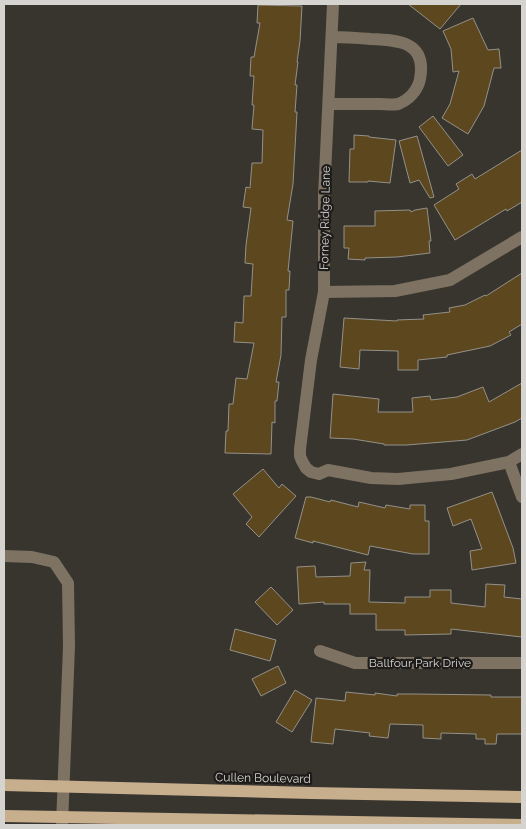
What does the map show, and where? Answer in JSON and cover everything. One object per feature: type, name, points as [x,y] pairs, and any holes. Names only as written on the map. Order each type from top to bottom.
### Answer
[{"type":"main road","name":"Cullen Boulevard","points":[[4,785],[522,797]]},
{"type":"main road","points":[[4,816],[62,821],[522,825]]},
{"type":"street","name":"Forney Ridge Lane","points":[[334,4],[324,196],[324,292],[311,360],[300,456],[302,461],[311,472],[319,474],[328,470],[371,478],[398,479],[451,474],[509,462],[522,454]]},
{"type":"street","points":[[329,104],[396,104],[408,99],[415,91],[420,81],[422,66],[419,54],[411,46],[401,42],[332,36]]},
{"type":"street","points":[[324,292],[395,291],[450,280],[522,237]]},
{"type":"street","points":[[509,462],[522,497]]},
{"type":"street","points":[[4,556],[32,557],[54,562],[68,583],[69,646],[62,821]]},
{"type":"street","name":"Ballfour Park Drive","points":[[320,651],[355,663],[522,663]]},
{"type":"building","points":[[408,4],[461,4],[440,29]]},
{"type":"building","points":[[258,5],[302,6],[295,85],[297,85],[295,112],[297,112],[293,184],[287,220],[293,221],[288,271],[290,271],[289,290],[286,290],[286,317],[282,317],[281,355],[276,382],[279,382],[277,401],[275,401],[275,423],[272,422],[271,454],[225,453],[229,404],[233,404],[236,378],[247,379],[254,343],[234,342],[235,322],[243,323],[244,296],[251,296],[253,264],[245,263],[251,208],[243,207],[246,187],[250,188],[252,163],[262,163],[263,130],[252,129],[254,76],[250,76],[251,57],[254,57],[260,23],[257,23]]},
{"type":"building","points":[[473,18],[488,50],[499,49],[501,68],[494,68],[484,106],[468,134],[442,118],[450,104],[459,71],[453,72],[451,49],[443,31]]},
{"type":"building","points":[[433,116],[463,155],[448,166],[419,127]]},
{"type":"building","points":[[354,135],[396,140],[390,183],[349,182],[350,149],[354,149]]},
{"type":"building","points":[[417,136],[434,197],[430,198],[419,180],[410,183],[399,141]]},
{"type":"building","points":[[522,150],[522,202],[507,211],[506,209],[455,240],[434,205],[459,189],[456,184],[472,174],[475,179]]},
{"type":"building","points":[[427,208],[431,241],[429,241],[430,253],[365,258],[365,260],[348,259],[349,248],[344,248],[344,226],[375,226],[375,211],[410,210],[411,212]]},
{"type":"building","points":[[522,273],[522,324],[509,332],[511,335],[490,346],[447,355],[447,357],[418,360],[418,370],[398,370],[398,351],[360,350],[359,369],[340,367],[344,318],[397,321],[424,319],[423,315],[450,312],[449,308],[465,305],[486,296]]},
{"type":"building","points":[[522,383],[522,418],[467,440],[384,445],[353,439],[330,438],[333,394],[379,399],[378,412],[413,412],[412,398],[430,396],[431,400],[457,397],[483,387],[489,402]]},
{"type":"building","points":[[263,469],[279,488],[282,484],[296,496],[259,537],[246,524],[252,517],[233,494]]},
{"type":"building","points":[[492,492],[513,548],[516,563],[472,570],[470,551],[482,549],[471,519],[453,526],[447,508]]},
{"type":"building","points":[[306,497],[330,502],[331,500],[358,507],[359,502],[385,508],[386,505],[410,509],[410,505],[425,505],[425,521],[429,521],[429,554],[413,554],[370,546],[368,555],[295,538]]},
{"type":"building","points":[[366,562],[364,570],[370,570],[369,602],[405,603],[405,597],[430,597],[430,590],[451,590],[451,603],[485,607],[486,584],[505,585],[504,597],[522,599],[522,637],[451,629],[451,634],[405,635],[405,630],[376,630],[376,614],[350,614],[350,604],[324,604],[324,602],[299,604],[297,567],[315,566],[316,577],[350,576],[351,563]]},
{"type":"building","points":[[271,587],[293,610],[277,625],[255,602]]},
{"type":"building","points":[[235,629],[276,640],[270,661],[230,650]]},
{"type":"building","points":[[278,666],[286,683],[261,696],[252,679]]},
{"type":"building","points":[[295,690],[312,700],[292,732],[276,722]]},
{"type":"building","points":[[346,692],[397,696],[397,694],[416,694],[522,697],[522,734],[497,734],[496,744],[485,744],[485,739],[476,739],[476,734],[441,733],[441,739],[423,738],[423,725],[390,724],[388,738],[369,736],[370,733],[335,729],[333,744],[311,742],[316,698],[345,701]]}]
